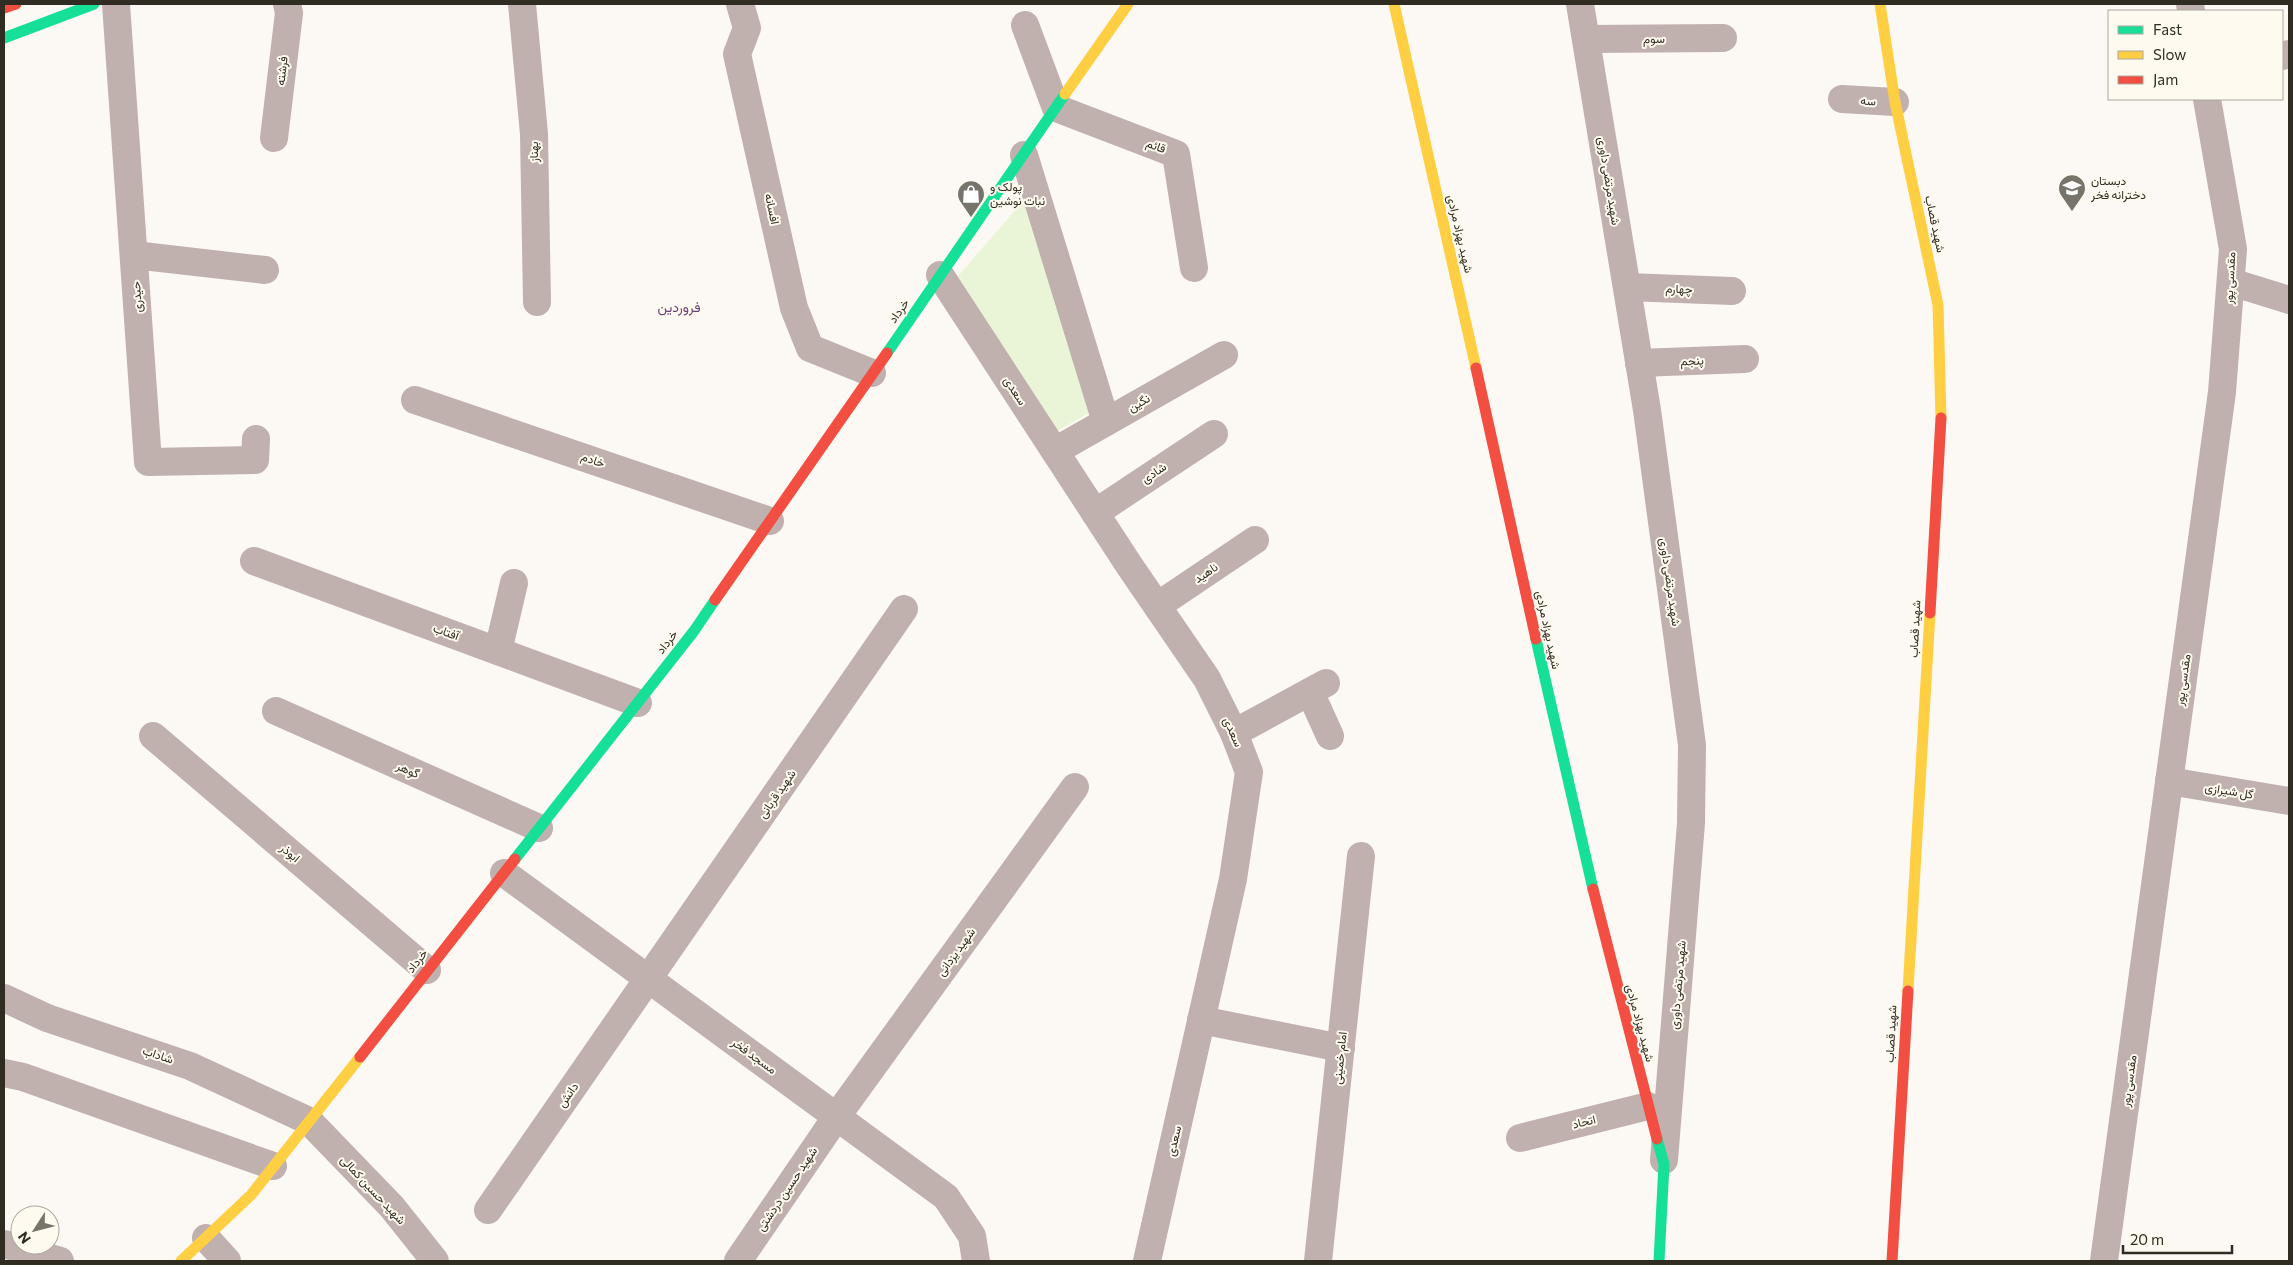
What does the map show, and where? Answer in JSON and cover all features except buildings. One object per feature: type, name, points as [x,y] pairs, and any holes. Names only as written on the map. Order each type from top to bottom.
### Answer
[{"type":"street","points":[[4,8],[16,4]]},
{"type":"street","points":[[4,38],[94,4]]},
{"type":"street","name":"حیدری","points":[[116,4],[148,462],[255,460],[256,439]]},
{"type":"street","name":"فرشته","points":[[274,138],[289,13],[287,4]]},
{"type":"street","name":"بهناز","points":[[522,4],[534,134],[537,302]]},
{"type":"street","name":"افسانه","points":[[740,4],[747,28],[738,54],[794,308],[810,348],[872,373]]},
{"type":"street","name":"خرداد","points":[[181,1261],[251,1195],[694,631],[1128,4]]},
{"type":"street","name":"شهید بهزاد مرادی","points":[[1394,4],[1590,880],[1664,1164],[1659,1261]]},
{"type":"street","name":"شهید مرتضی داوری","points":[[1580,4],[1639,363],[1692,745],[1691,823],[1664,1164]]},
{"type":"street","name":"شهید قصاب","points":[[1880,4],[1895,102],[1938,305],[1942,404],[1892,1261]]},
{"type":"street","points":[[1025,26],[1056,108]]},
{"type":"street","name":"سوم","points":[[1586,39],[1723,38]]},
{"type":"street","name":"سه","points":[[1842,99],[1895,102]]},
{"type":"street","name":"مقدسی پور","points":[[2104,1261],[2222,392],[2233,248],[2207,100]]},
{"type":"street","name":"قائم","points":[[1056,108],[1176,154],[1194,268]]},
{"type":"street","points":[[1024,156],[1106,422]]},
{"type":"street","points":[[134,255],[264,270]]},
{"type":"street","name":"سعدی","points":[[940,275],[1095,513],[1207,679],[1234,733],[1249,772],[1233,879],[1148,1261]]},
{"type":"street","points":[[2230,282],[2289,300]]},
{"type":"street","name":"چهارم","points":[[1627,287],[1732,291]]},
{"type":"street","name":"نگین","points":[[1055,451],[1224,355]]},
{"type":"street","name":"پنجم","points":[[1639,363],[1746,359]]},
{"type":"street","name":"خادم","points":[[415,400],[770,521]]},
{"type":"street","name":"شادی","points":[[1095,513],[1214,434]]},
{"type":"street","name":"ناهید","points":[[1157,606],[1255,540]]},
{"type":"street","name":"آفتاب","points":[[254,561],[638,703]]},
{"type":"street","points":[[498,651],[514,583]]},
{"type":"street","name":"شهید قربانی","points":[[649,979],[904,609]]},
{"type":"street","points":[[1234,733],[1318,687],[1330,736]]},
{"type":"street","name":"گوهر","points":[[276,711],[539,828]]},
{"type":"street","name":"ابوذر","points":[[153,736],[427,970]]},
{"type":"street","name":"گل شیرازی","points":[[2169,781],[2289,801]]},
{"type":"street","name":"شهید یزدانی","points":[[837,1116],[1075,787]]},
{"type":"street","name":"امام خمینی","points":[[1318,1261],[1361,856]]},
{"type":"street","name":"مسجد فخر","points":[[504,873],[946,1197],[972,1236],[976,1261]]},
{"type":"street","name":"دانش","points":[[488,1210],[649,979]]},
{"type":"street","name":"شاداب","points":[[4,998],[47,1018],[190,1066],[309,1121]]},
{"type":"street","points":[[1202,1020],[1341,1048]]},
{"type":"street","points":[[4,1073],[32,1081],[273,1166]]},
{"type":"street","name":"اتحاد","points":[[1520,1138],[1648,1106]]},
{"type":"street","name":"شهید حسین دردشتی","points":[[738,1261],[837,1116]]},
{"type":"street","name":"شهید حسین کمالی","points":[[309,1121],[392,1207],[435,1261]]},
{"type":"street","points":[[206,1238],[227,1261]]},
{"type":"street","points":[[4,1244],[60,1261]]},
{"type":"green space","points":[[1025,199],[1092,411],[1056,432],[958,276]]},
{"type":"traffic: fast","points":[[4,38],[94,4]]},
{"type":"traffic: fast","points":[[887,353],[1065,94]]},
{"type":"traffic: fast","points":[[515,859],[694,631],[715,600]]},
{"type":"traffic: fast","points":[[1536,639],[1593,889]]},
{"type":"traffic: fast","points":[[1657,1139],[1664,1164],[1659,1261]]},
{"type":"traffic: slow","points":[[1065,94],[1128,4]]},
{"type":"traffic: slow","points":[[1394,4],[1476,368]]},
{"type":"traffic: slow","points":[[1880,4],[1895,102],[1938,305],[1941,418]]},
{"type":"traffic: slow","points":[[1908,991],[1930,613]]},
{"type":"traffic: slow","points":[[181,1261],[251,1195],[360,1057]]},
{"type":"traffic: jam","points":[[4,8],[16,4]]},
{"type":"traffic: jam","points":[[715,600],[887,353]]},
{"type":"traffic: jam","points":[[1476,368],[1536,639]]},
{"type":"traffic: jam","points":[[1930,613],[1941,418]]},
{"type":"traffic: jam","points":[[360,1057],[515,859]]},
{"type":"traffic: jam","points":[[1593,889],[1657,1139]]},
{"type":"traffic: jam","points":[[1892,1261],[1908,991]]},
{"type":"place","name":"دبستان دخترانه فخر","points":[[2072,212]]},
{"type":"place","name":"پولک و نبات نوشین","points":[[971,218]]},
{"type":"district","name":"فروردین","points":[[679,307]]}]
